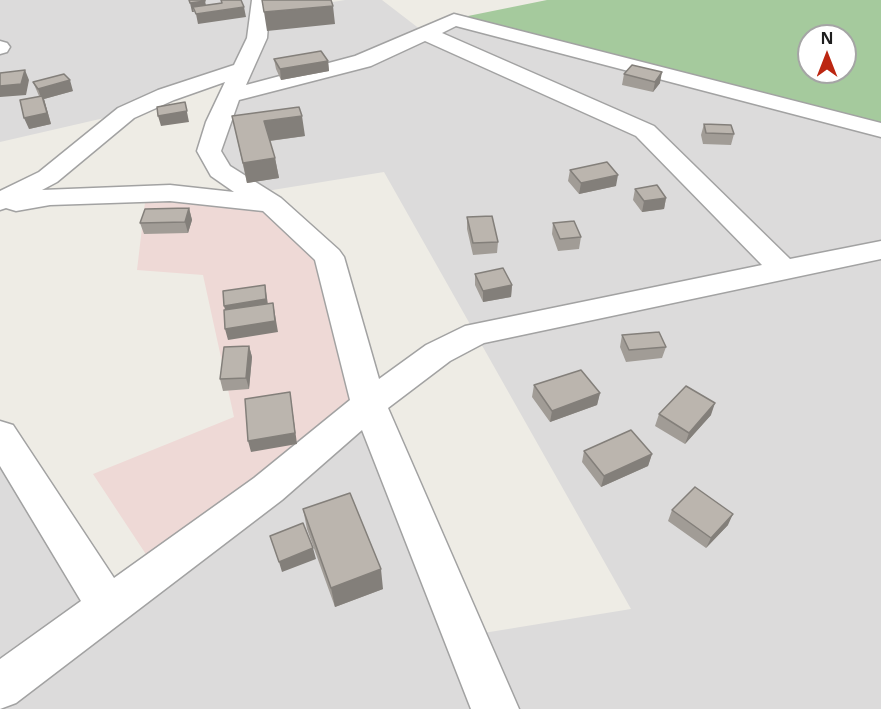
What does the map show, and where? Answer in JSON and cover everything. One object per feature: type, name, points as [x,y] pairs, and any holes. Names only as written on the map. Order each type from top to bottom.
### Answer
[{"type":"street","points":[[261,0],[257,38],[218,122],[209,151],[220,171],[271,204],[329,257],[369,404],[495,709]]},
{"type":"street","points":[[0,204],[48,177],[126,112],[166,95],[363,62],[454,20],[881,130]]},
{"type":"street","points":[[425,33],[645,131],[784,270]]},
{"type":"street","points":[[0,204],[50,197],[170,194],[271,204]]},
{"type":"street","points":[[0,687],[268,489],[369,404],[438,352],[476,334],[881,250]]},
{"type":"street","points":[[0,435],[109,606]]},
{"type":"shaded area","points":[[0,0],[261,0],[260,14],[345,0],[382,0],[425,33],[454,20],[881,130],[881,709],[0,709],[0,435],[109,606],[369,404],[465,636],[631,609],[384,172],[254,193],[209,151],[242,70],[126,113],[0,142]]},
{"type":"shaded area","points":[[146,194],[271,204],[329,257],[369,404],[157,571],[93,474],[234,417],[203,275],[137,270]]},
{"type":"green space","points":[[547,0],[881,0],[881,123],[463,17]]},
{"type":"building","points":[[189,0],[205,0],[205,1],[190,3]]},
{"type":"building","points":[[221,0],[241,0],[244,7],[196,14],[193,7],[222,3]]},
{"type":"building","points":[[262,0],[331,0],[333,6],[264,12]]},
{"type":"building","points":[[321,51],[328,61],[280,69],[274,59]]},
{"type":"building","points":[[632,65],[662,72],[655,82],[624,74]]},
{"type":"building","points":[[25,70],[21,84],[0,86],[0,73]]},
{"type":"building","points":[[64,74],[70,80],[38,89],[33,82]]},
{"type":"building","points":[[42,96],[47,113],[24,118],[20,100]]},
{"type":"building","points":[[185,102],[187,111],[158,116],[157,107]]},
{"type":"building","points":[[299,107],[302,116],[264,121],[275,158],[243,163],[232,116]]},
{"type":"building","points":[[704,124],[731,125],[734,134],[706,133]]},
{"type":"building","points":[[607,162],[618,175],[581,183],[570,170]]},
{"type":"building","points":[[657,185],[666,198],[644,201],[635,189]]},
{"type":"building","points":[[189,208],[185,222],[140,223],[145,209]]},
{"type":"building","points":[[492,216],[498,242],[473,243],[467,217]]},
{"type":"building","points":[[574,221],[581,237],[560,239],[553,223]]},
{"type":"building","points":[[503,268],[512,285],[483,291],[475,274]]},
{"type":"building","points":[[265,285],[266,299],[224,306],[223,291]]},
{"type":"building","points":[[273,303],[275,321],[225,329],[224,310]]},
{"type":"building","points":[[659,332],[666,347],[629,350],[622,335]]},
{"type":"building","points":[[249,346],[246,378],[220,379],[224,347]]},
{"type":"building","points":[[581,370],[600,393],[552,411],[534,385]]},
{"type":"building","points":[[686,386],[715,403],[689,433],[659,414]]},
{"type":"building","points":[[290,392],[295,433],[248,441],[245,399]]},
{"type":"building","points":[[631,430],[652,454],[604,476],[584,451]]},
{"type":"building","points":[[695,487],[733,514],[711,538],[672,510]]},
{"type":"building","points":[[350,493],[381,569],[331,588],[303,509]]},
{"type":"building","points":[[303,523],[313,548],[279,562],[270,536]]}]
